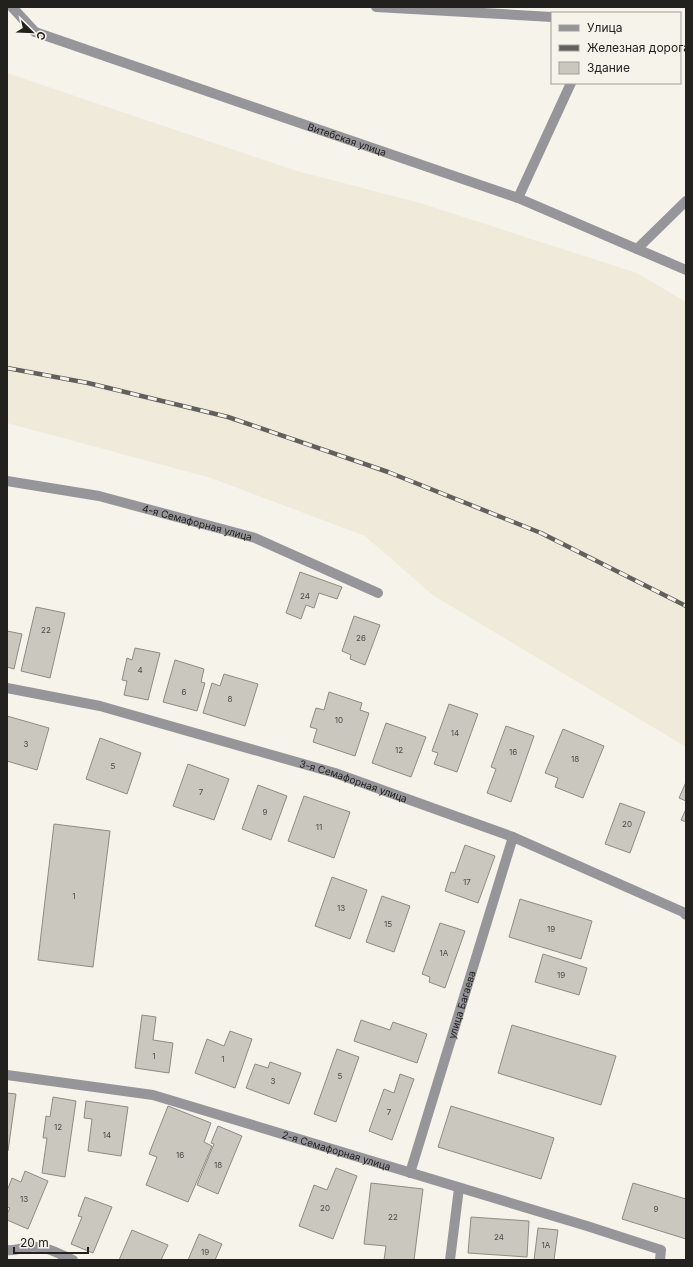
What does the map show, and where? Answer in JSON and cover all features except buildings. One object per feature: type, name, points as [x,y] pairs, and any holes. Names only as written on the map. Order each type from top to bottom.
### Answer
[{"type":"street","name":"Витебская улица","points":[[12,7],[35,32],[518,198],[686,270]]},
{"type":"street","points":[[376,7],[551,17]]},
{"type":"street","points":[[518,198],[571,84]]},
{"type":"street","points":[[637,250],[686,201]]},
{"type":"street","name":"4-я Семафорная улица","points":[[7,481],[99,496],[255,538],[378,593]]},
{"type":"street","name":"3-я Семафорная улица","points":[[7,688],[100,706],[335,773],[513,837],[686,915]]},
{"type":"street","name":"улица Багаева","points":[[410,1173],[513,837]]},
{"type":"street","name":"2-я Семафорная улица","points":[[7,1075],[152,1095],[587,1226],[660,1255]]},
{"type":"street","points":[[450,1260],[459,1188]]},
{"type":"street","points":[[7,1250],[30,1247],[51,1250],[73,1260]]},
{"type":"shaded area","points":[[7,73],[297,171],[420,203],[637,273],[686,302],[686,747],[434,596],[365,536],[211,478],[7,423]]},
{"type":"railway","points":[[7,368],[88,383],[228,417],[388,472],[541,533],[686,606]]}]
